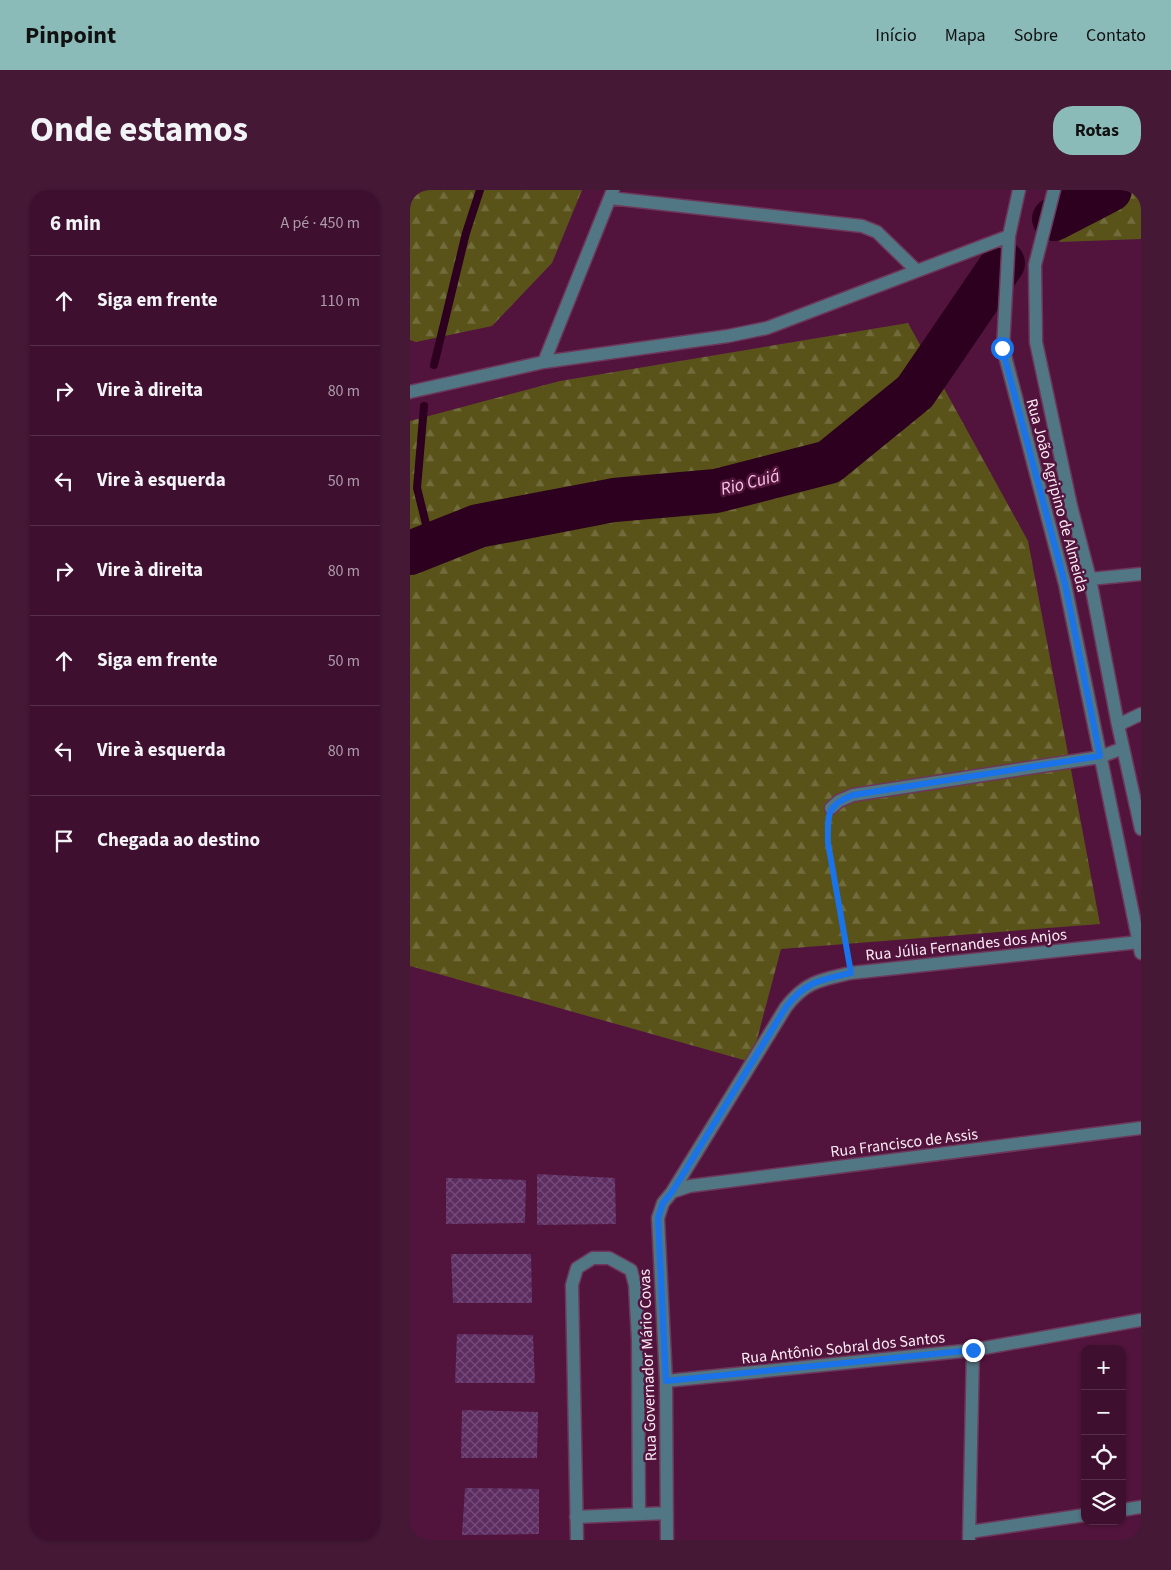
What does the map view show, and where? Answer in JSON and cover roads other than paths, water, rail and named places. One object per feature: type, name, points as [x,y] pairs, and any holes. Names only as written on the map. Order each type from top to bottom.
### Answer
[{"type":"street","name":"Rua João Agripino de Almeida","points":[[1019,190],[1009,236],[1002,348],[1065,584],[1140,948]]},
{"type":"street","name":"Rua João Agripino de Almeida","points":[[1054,190],[1035,265],[1036,342],[1071,506],[1090,579],[1118,725],[1141,829]]},
{"type":"street","points":[[544,362],[612,194],[862,226],[877,232],[917,271]]},
{"type":"street","points":[[410,392],[544,362],[728,336],[767,328],[1009,236]]},
{"type":"street","points":[[1090,579],[1141,574]]},
{"type":"street","points":[[1118,725],[1141,714]]},
{"type":"street","points":[[831,808],[839,801],[853,795],[1100,756],[1123,748]]},
{"type":"street","name":"Rua Júlia Fernandes dos Anjos","points":[[672,1192],[780,1016],[797,993],[816,982],[851,973],[1140,948]]},
{"type":"street","name":"Rua Francisco de Assis","points":[[672,1192],[690,1186],[1141,1128]]},
{"type":"street","name":"Rua Governador Mário Covas","points":[[667,1540],[666,1381],[658,1218],[663,1203],[672,1192]]},
{"type":"street","points":[[577,1540],[572,1285],[577,1268],[593,1258],[610,1258],[630,1270],[635,1285],[638,1339],[639,1514]]},
{"type":"street","name":"Rua Antônio Sobral dos Santos","points":[[666,1381],[973,1350],[1141,1320]]},
{"type":"street","points":[[973,1350],[969,1536],[1081,1516]]},
{"type":"street","points":[[1126,1509],[1141,1507]]},
{"type":"street","points":[[576,1517],[667,1513]]},
{"type":"waterway","points":[[434,365],[466,233],[480,190]]},
{"type":"waterway","name":"Rio Cuiá","points":[[1054,219],[1110,190]]},
{"type":"waterway","name":"Rio Cuiá","points":[[410,553],[478,526],[614,500],[716,491],[829,462],[915,392],[1003,263]]},
{"type":"waterway","points":[[424,406],[417,488],[431,544]]}]
